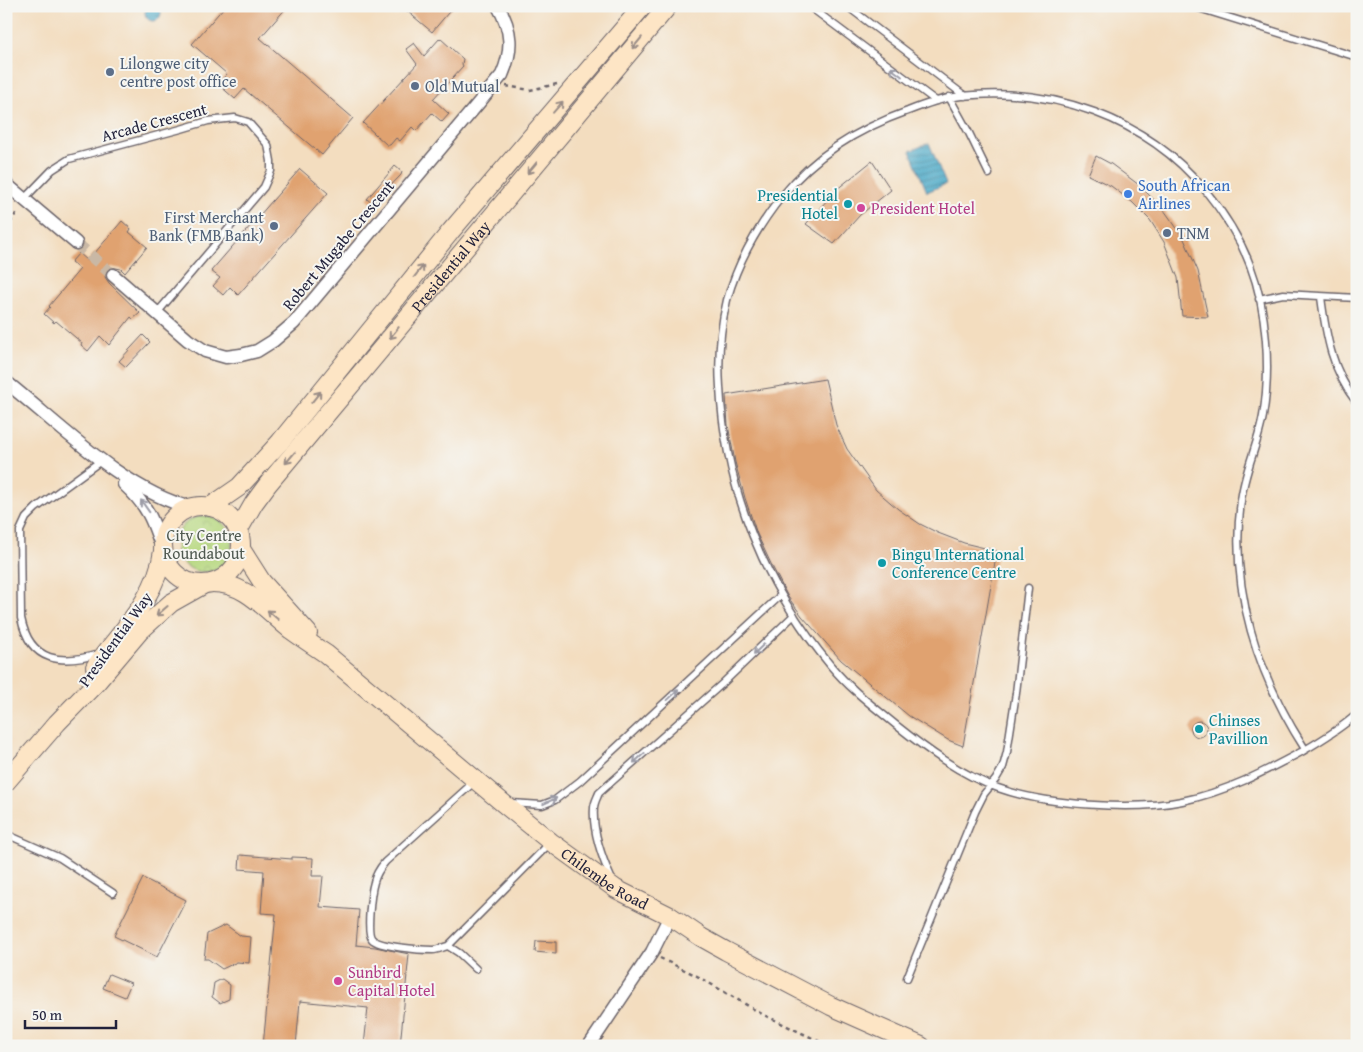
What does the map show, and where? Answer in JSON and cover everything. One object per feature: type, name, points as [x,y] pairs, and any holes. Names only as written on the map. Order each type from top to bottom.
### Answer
[{"type":"main road","points":[[587,73],[619,20],[631,6]]},
{"type":"main road","name":"Presidential Way","points":[[210,507],[239,487],[280,442],[451,231],[643,6]]},
{"type":"main road","name":"Presidential Way","points":[[238,531],[254,503],[268,484],[668,6]]},
{"type":"main road","points":[[210,507],[219,510],[227,516],[238,531],[241,549],[262,582],[326,654],[290,630],[258,601],[242,590],[225,583],[193,584],[176,576],[170,568],[163,551],[165,532],[175,517],[192,508],[210,507]]},
{"type":"main road","points":[[207,584],[228,574],[234,567],[241,549]]},
{"type":"main road","name":"Presidential Way","points":[[57,723],[70,700],[146,599],[161,567],[163,551]]},
{"type":"main road","name":"Presidential Way","points":[[6,782],[57,723],[157,615],[171,603],[207,584]]},
{"type":"main road","name":"Chilembe Road","points":[[326,654],[551,842],[616,889],[670,916],[701,938],[822,1001],[921,1046]]},
{"type":"street","name":"Robert Mugabe Crescent","points":[[112,275],[188,340],[205,351],[226,357],[241,355],[257,351],[272,341],[294,323],[502,75],[510,48],[508,28],[498,6]]},
{"type":"street","points":[[6,184],[76,243]]},
{"type":"street","points":[[6,382],[102,460],[156,496],[192,508]]},
{"type":"street","points":[[102,460],[143,503],[155,526],[163,551]]},
{"type":"street","points":[[588,1046],[652,952],[670,916]]},
{"type":"lane","points":[[809,6],[936,101]]},
{"type":"lane","points":[[847,6],[965,96]]},
{"type":"lane","points":[[1192,6],[1357,58]]},
{"type":"lane","points":[[1305,749],[1284,713],[1265,673],[1252,638],[1242,596],[1239,562],[1240,501],[1263,415],[1266,364],[1264,323],[1250,266],[1220,210],[1194,177],[1153,142],[1097,111],[1004,94],[965,96],[936,101],[868,127],[834,147],[806,170],[759,228],[749,246],[729,295],[721,333],[719,354],[721,412],[724,436],[741,506],[760,555],[781,594],[830,664],[866,700],[928,748],[961,769],[991,785],[1011,792],[1064,802],[1159,804],[1183,801],[1236,784],[1266,771],[1305,749],[1341,728],[1357,714]]},
{"type":"lane","points":[[949,98],[989,174]]},
{"type":"lane","name":"Arcade Crescent","points":[[24,200],[52,170],[69,159],[181,130],[208,121],[235,118],[248,122],[268,145],[272,161],[264,187],[157,313]]},
{"type":"lane","points":[[1259,298],[1283,294],[1357,298]]},
{"type":"lane","points":[[1321,297],[1330,352],[1344,383],[1357,403]]},
{"type":"lane","points":[[102,460],[36,508],[26,518],[20,531],[20,618],[28,640],[45,655],[67,660],[80,660],[106,652]]},
{"type":"lane","points":[[907,978],[963,838],[984,794],[1003,767],[1016,693],[1028,588]]},
{"type":"lane","points":[[503,803],[542,805],[555,800],[580,781],[781,594]]},
{"type":"lane","points":[[616,889],[602,856],[594,821],[594,806],[599,794],[723,683],[794,615]]},
{"type":"lane","points":[[476,780],[385,862],[378,872],[373,882],[369,933],[371,938],[381,944],[434,950],[448,946],[551,842]]},
{"type":"lane","points":[[6,834],[60,858],[113,893]]},
{"type":"lane","points":[[448,946],[459,953],[476,969]]},
{"type":"path","points":[[496,82],[509,87],[530,90],[561,84],[571,92]]},
{"type":"path","points":[[6,230],[24,200]]},
{"type":"path","points":[[652,952],[662,960],[697,976],[762,1014],[829,1046]]},
{"type":"green space","name":"City Centre Roundabout","points":[[204,516],[215,518],[224,524],[230,533],[232,544],[230,555],[224,564],[215,570],[204,572],[193,570],[184,564],[178,555],[176,544],[178,533],[184,524],[193,518]]},
{"type":"water","points":[[153,5],[159,7],[161,13],[159,19],[153,21],[147,19],[145,13],[147,7]]},
{"type":"water","points":[[929,143],[946,184],[927,192],[910,151]]},
{"type":"building","points":[[225,6],[288,6],[260,38],[353,118],[322,155],[244,89],[235,99],[218,84],[227,74],[192,44]]},
{"type":"building","points":[[401,6],[454,6],[432,32]]},
{"type":"building","points":[[440,38],[463,59],[463,66],[433,99],[449,114],[442,122],[432,113],[416,131],[412,127],[400,141],[396,138],[390,145],[387,145],[363,123],[417,64],[406,49],[414,43],[424,56]]},
{"type":"building","points":[[1096,156],[1111,164],[1139,185],[1164,210],[1174,224],[1184,239],[1198,271],[1208,317],[1182,316],[1178,278],[1164,242],[1150,220],[1132,202],[1111,186],[1088,175]]},
{"type":"building","name":"Presidential Hotel","points":[[872,161],[891,190],[860,215],[834,244],[806,224],[836,190]]},
{"type":"building","points":[[395,166],[402,172],[401,175],[373,204],[367,199]]},
{"type":"building","points":[[300,169],[328,193],[238,295],[230,287],[223,295],[213,286],[220,278],[211,271]]},
{"type":"building","points":[[122,221],[131,229],[129,232],[147,247],[125,273],[121,269],[111,267],[107,270],[105,277],[140,313],[133,319],[131,317],[109,345],[100,336],[88,351],[81,345],[82,343],[56,321],[54,323],[44,314],[80,269],[71,262],[79,253],[88,261]]},
{"type":"building","points":[[143,335],[150,342],[126,367],[119,361]]},
{"type":"building","name":"Bingu International Conference Centre","points":[[825,379],[836,425],[847,449],[876,490],[898,509],[920,524],[964,543],[997,551],[963,746],[948,740],[909,716],[841,660],[802,616],[788,597],[757,534],[735,462],[728,425],[726,395]]},
{"type":"building","name":"Chinses Pavillion","points":[[1199,721],[1207,729],[1199,737],[1191,729]]},
{"type":"building","name":"Sunbird Capital Hotel","points":[[240,855],[292,859],[292,857],[313,858],[312,876],[323,876],[320,907],[359,910],[356,945],[409,954],[400,1046],[364,1046],[368,1008],[300,1001],[296,1046],[263,1046],[276,914],[261,913],[264,871],[239,869]]},
{"type":"building","points":[[143,878],[186,900],[157,957],[114,936]]},
{"type":"building","points":[[226,925],[241,936],[251,937],[249,963],[237,962],[222,969],[208,959],[204,959],[207,934]]},
{"type":"building","points":[[536,941],[556,942],[556,954],[535,952]]},
{"type":"building","points":[[109,974],[131,983],[125,997],[103,988]]},
{"type":"building","points":[[222,979],[230,985],[229,999],[220,1003],[212,997],[214,983]]},
{"type":"tunnel","points":[[76,243],[113,275]]},
{"type":"place","name":"Lilongwe city centre post office","points":[[110,72]]},
{"type":"place","name":"Old Mutual","points":[[415,86]]},
{"type":"place","name":"South African Airlines","points":[[1128,194]]},
{"type":"place","name":"Presidential Hotel","points":[[848,204]]},
{"type":"place","name":"President Hotel","points":[[861,208]]},
{"type":"place","name":"First Merchant Bank (FMB Bank)","points":[[274,226]]},
{"type":"place","name":"TNM","points":[[1167,233]]},
{"type":"place","name":"Bingu International Conference Centre","points":[[882,563]]},
{"type":"place","name":"Chinses Pavillion","points":[[1199,729]]},
{"type":"place","name":"Sunbird Capital Hotel","points":[[338,981]]}]
